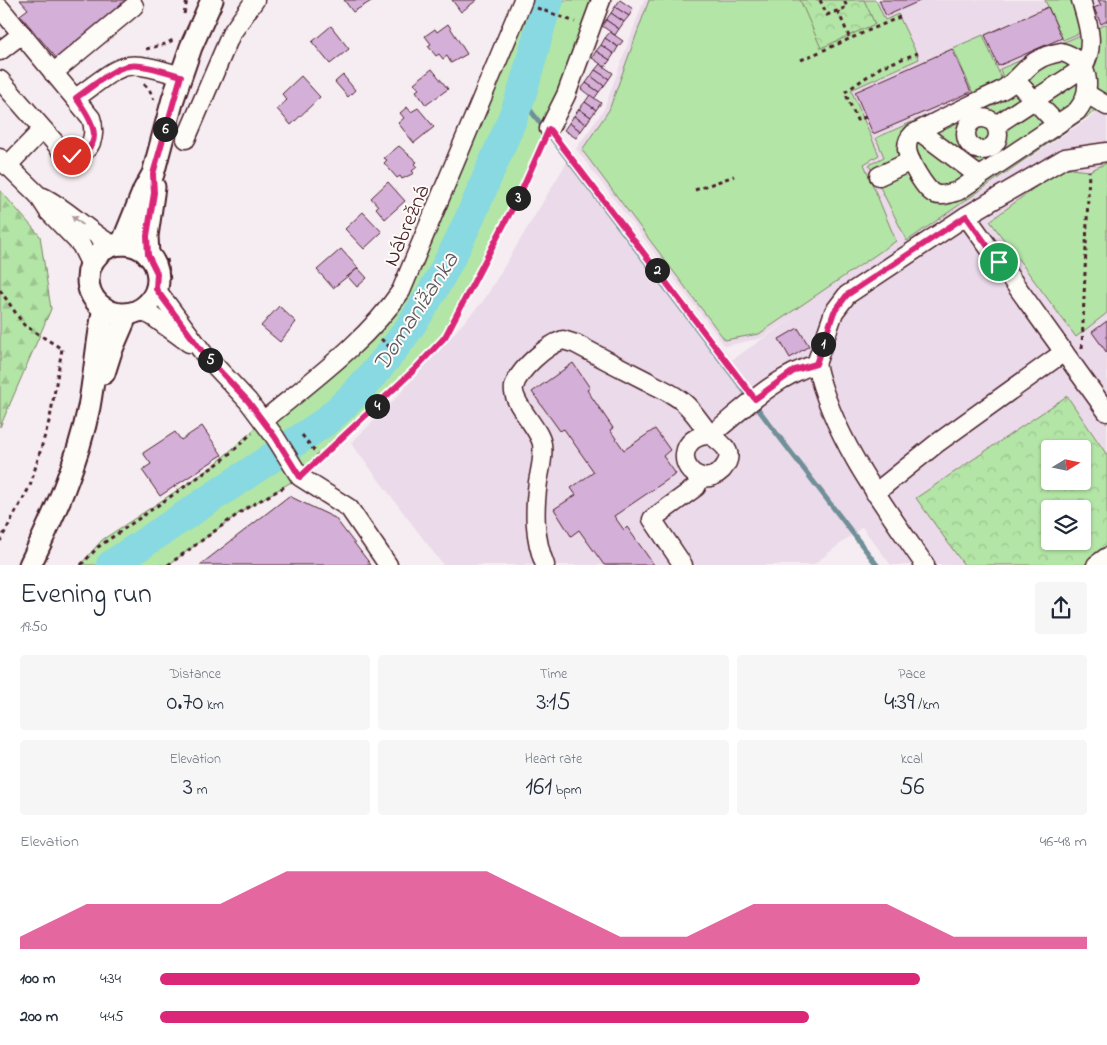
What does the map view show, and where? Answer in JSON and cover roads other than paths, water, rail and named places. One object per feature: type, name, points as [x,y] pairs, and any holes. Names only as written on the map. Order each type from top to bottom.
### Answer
[{"type":"main road","points":[[118,245],[153,174],[181,76],[191,47],[212,0]]},
{"type":"main road","points":[[153,174],[154,193],[147,236],[157,256],[157,273],[163,288],[151,300],[133,312],[115,313],[97,302],[90,289],[89,275],[91,265],[102,252],[118,245],[138,248],[157,256]]},
{"type":"main road","points":[[30,565],[64,488],[88,408],[104,308]]},
{"type":"main road","points":[[88,408],[133,312]]},
{"type":"street","points":[[186,139],[231,34],[255,0]]},
{"type":"street","points":[[549,129],[566,95],[601,0]]},
{"type":"street","points":[[992,127],[1083,68],[1089,57],[1091,44],[1090,31],[1081,0]]},
{"type":"street","name":"Nábrežná","points":[[263,421],[317,377],[375,324],[401,291],[522,2]]},
{"type":"street","points":[[54,73],[134,6]]},
{"type":"street","points":[[0,8],[91,118],[94,126],[94,136],[87,150],[72,156],[64,153],[0,80]]},
{"type":"street","points":[[0,51],[22,34]]},
{"type":"street","points":[[1061,52],[1074,58],[1083,68],[1088,77],[1087,94],[1085,101],[1077,111],[958,191],[944,195],[934,194],[924,186],[911,161],[906,150],[907,140],[919,131],[1002,90],[1015,80],[1030,63],[1042,56],[1061,52]]},
{"type":"street","points":[[76,98],[124,66],[136,64],[181,76]]},
{"type":"street","points":[[1015,80],[1057,124]]},
{"type":"street","points":[[1087,94],[1107,106]]},
{"type":"street","points":[[982,99],[992,127],[992,147],[981,150],[975,148],[967,139],[966,132],[971,122],[992,127],[1022,148]]},
{"type":"street","points":[[939,121],[966,132]]},
{"type":"street","points":[[42,130],[4,162],[38,195],[49,212],[81,245],[91,265]]},
{"type":"street","points":[[919,131],[979,176]]},
{"type":"street","points":[[960,162],[975,148]]},
{"type":"street","points":[[925,565],[860,470],[821,386],[816,364],[834,312],[847,295],[966,216],[1065,158],[1107,152]]},
{"type":"street","points":[[879,176],[911,161]]},
{"type":"street","points":[[38,195],[58,204],[98,237],[118,245]]},
{"type":"street","points":[[966,216],[1073,352],[1107,412]]},
{"type":"street","points":[[163,288],[204,354]]},
{"type":"street","points":[[133,312],[152,316],[204,354],[248,401],[275,437],[295,470],[349,508],[388,565]]},
{"type":"street","points":[[545,565],[538,546],[535,526],[536,494],[543,452],[542,441],[515,397],[514,389],[517,379],[545,349],[563,340],[593,353],[684,402],[711,435],[722,441],[728,452],[726,465],[718,474],[701,477],[691,472],[685,461],[685,450],[694,438],[701,435],[711,435],[751,402],[795,370],[816,364]]},
{"type":"street","points":[[875,493],[936,444],[1073,352]]},
{"type":"street","points":[[683,565],[652,519],[696,487],[701,477]]},
{"type":"street","points":[[1096,565],[1107,557]]},
{"type":"waterway","name":"Domanižanka","points":[[111,565],[325,422],[354,395],[403,337],[443,273],[476,204],[517,107],[549,0]]},
{"type":"waterway","points":[[521,98],[877,565]]}]
